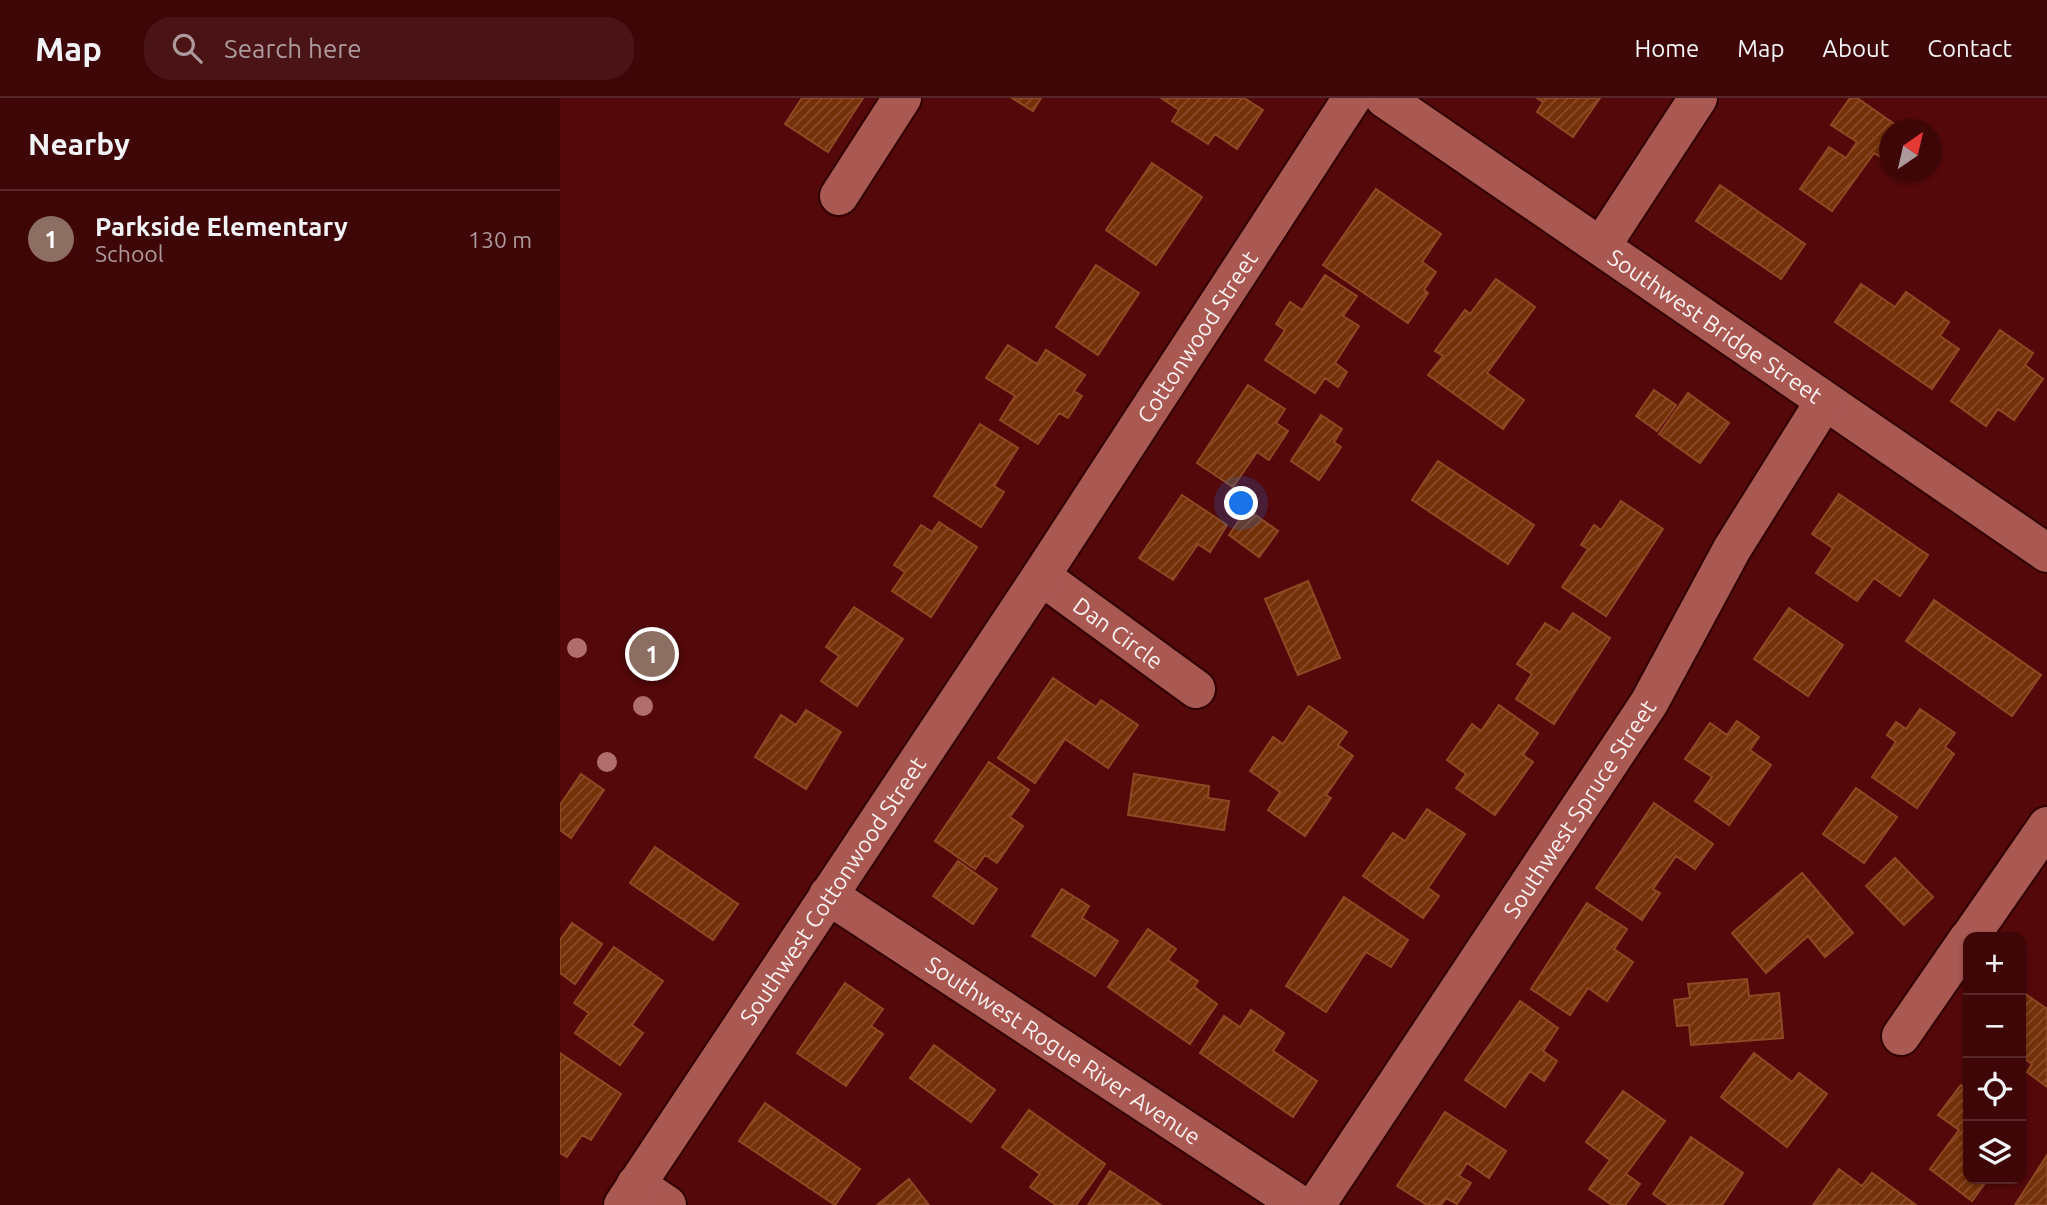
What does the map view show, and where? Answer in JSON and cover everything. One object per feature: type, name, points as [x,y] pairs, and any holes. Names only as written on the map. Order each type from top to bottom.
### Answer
[{"type":"street","points":[[839,196],[902,98]]},
{"type":"street","name":"Cottonwood Street","points":[[1041,576],[1352,98]]},
{"type":"street","name":"Southwest Bridge Street","points":[[1384,98],[1602,245],[1824,402],[2047,553]]},
{"type":"street","points":[[1602,245],[1698,98]]},
{"type":"street","name":"Southwest Spruce Street","points":[[1316,1205],[1649,703],[1732,548],[1824,402]]},
{"type":"street","name":"Dan Circle","points":[[1041,576],[1196,689]]},
{"type":"street","name":"Southwest Cottonwood Street","points":[[642,1198],[828,895],[1041,576]]},
{"type":"street","points":[[1973,932],[2047,826]]},
{"type":"street","name":"Southwest Rogue River Avenue","points":[[828,895],[1300,1205]]},
{"type":"street","points":[[1901,1036],[1963,947]]},
{"type":"building","points":[[802,98],[863,98],[828,152],[785,124]]},
{"type":"building","points":[[1012,98],[1041,98],[1033,111]]},
{"type":"building","points":[[1161,98],[1244,98],[1263,110],[1237,149],[1215,134],[1208,144],[1172,121],[1179,110]]},
{"type":"building","points":[[1537,98],[1600,98],[1573,137],[1537,112],[1543,102]]},
{"type":"building","points":[[1850,98],[1857,98],[1887,119],[1879,119],[1879,156],[1874,153],[1832,211],[1800,189],[1829,147],[1846,158],[1857,142],[1831,125]]},
{"type":"building","points":[[1152,163],[1202,197],[1156,265],[1106,230]]},
{"type":"building","points":[[1720,185],[1805,244],[1781,279],[1696,221]]},
{"type":"building","points":[[1376,189],[1441,234],[1422,262],[1436,272],[1424,290],[1428,293],[1408,323],[1323,265]]},
{"type":"building","points":[[1096,265],[1139,293],[1098,355],[1056,327]]},
{"type":"building","points":[[1325,275],[1357,296],[1343,316],[1359,326],[1335,363],[1347,372],[1338,387],[1325,378],[1315,393],[1265,360],[1285,330],[1276,324],[1290,302],[1302,310]]},
{"type":"building","points":[[1496,279],[1535,307],[1487,373],[1524,400],[1503,429],[1428,375],[1443,356],[1435,351],[1465,310],[1470,314]]},
{"type":"building","points":[[1861,284],[1895,307],[1906,292],[1949,322],[1940,336],[1959,349],[1932,389],[1835,322]]},
{"type":"building","points":[[2000,330],[2033,353],[2025,365],[2043,379],[2014,420],[1998,409],[1986,426],[1951,401]]},
{"type":"building","points":[[1008,345],[1037,364],[1046,350],[1085,375],[1074,391],[1082,396],[1068,418],[1059,413],[1038,444],[1000,420],[1015,396],[986,378]]},
{"type":"building","points":[[1248,385],[1285,409],[1276,423],[1288,431],[1269,460],[1257,452],[1233,487],[1197,463]]},
{"type":"building","points":[[1654,390],[1676,405],[1657,431],[1636,416]]},
{"type":"building","points":[[1688,393],[1729,423],[1700,463],[1659,434]]},
{"type":"building","points":[[1321,415],[1342,429],[1334,442],[1341,447],[1319,480],[1291,461]]},
{"type":"building","points":[[980,424],[1018,448],[994,486],[1004,492],[981,527],[934,496]]},
{"type":"building","points":[[1438,461],[1534,525],[1508,564],[1412,500]]},
{"type":"building","points":[[1839,494],[1928,555],[1900,596],[1874,578],[1857,601],[1816,573],[1833,548],[1812,534]]},
{"type":"building","points":[[1182,495],[1227,525],[1210,552],[1198,544],[1173,580],[1139,558]]},
{"type":"building","points":[[1621,501],[1663,529],[1606,616],[1562,587],[1588,549],[1581,545],[1594,525],[1601,530]]},
{"type":"building","points":[[1247,509],[1278,531],[1259,557],[1229,535]]},
{"type":"building","points":[[939,522],[977,547],[931,617],[892,591],[905,572],[894,565],[921,525],[932,532]]},
{"type":"building","points":[[1308,581],[1340,658],[1298,675],[1265,599]]},
{"type":"building","points":[[1934,600],[2041,675],[2012,716],[1906,641]]},
{"type":"building","points":[[854,607],[903,639],[857,706],[821,681],[839,656],[826,647]]},
{"type":"building","points":[[1789,608],[1843,645],[1808,696],[1754,659]]},
{"type":"building","points":[[1573,613],[1610,638],[1554,724],[1516,699],[1532,674],[1517,664],[1545,623],[1560,632]]},
{"type":"building","points":[[1053,678],[1096,707],[1101,700],[1138,725],[1108,768],[1065,739],[1035,783],[998,758]]},
{"type":"building","points":[[1499,705],[1538,733],[1523,755],[1533,762],[1495,815],[1456,788],[1466,774],[1447,760],[1472,724],[1481,731]]},
{"type":"building","points":[[1309,706],[1347,732],[1338,745],[1353,756],[1326,795],[1331,798],[1305,836],[1268,810],[1280,792],[1250,771],[1273,737],[1283,744]]},
{"type":"building","points":[[1920,709],[1955,733],[1945,747],[1954,754],[1917,808],[1872,777],[1896,742],[1887,735],[1896,722],[1906,729]]},
{"type":"building","points":[[806,710],[841,732],[806,789],[755,757],[781,715],[796,725]]},
{"type":"building","points":[[1737,721],[1759,737],[1750,750],[1771,765],[1729,825],[1695,801],[1712,777],[1685,759],[1710,723],[1727,735]]},
{"type":"building","points":[[989,762],[1029,790],[1010,817],[1023,826],[997,863],[985,855],[975,869],[935,841]]},
{"type":"building","points":[[581,774],[604,790],[571,838],[560,830],[560,805]]},
{"type":"building","points":[[1134,774],[1209,786],[1208,798],[1229,801],[1224,830],[1128,815]]},
{"type":"building","points":[[1856,788],[1897,817],[1864,863],[1823,834]]},
{"type":"building","points":[[1654,803],[1713,844],[1695,869],[1676,856],[1653,889],[1660,893],[1642,920],[1596,888]]},
{"type":"building","points":[[1427,809],[1465,834],[1428,888],[1439,896],[1423,918],[1363,876],[1393,833],[1405,841]]},
{"type":"building","points":[[655,847],[738,904],[713,940],[630,883]]},
{"type":"building","points":[[1895,858],[1933,897],[1904,925],[1866,886]]},
{"type":"building","points":[[958,861],[997,889],[973,924],[933,896]]},
{"type":"building","points":[[1802,873],[1853,933],[1825,957],[1808,936],[1766,973],[1732,933]]},
{"type":"building","points":[[1062,889],[1089,906],[1082,918],[1118,941],[1095,976],[1032,936]]},
{"type":"building","points":[[1344,897],[1408,940],[1391,967],[1366,952],[1326,1012],[1286,986]]},
{"type":"building","points":[[1587,903],[1627,929],[1614,949],[1633,962],[1607,1001],[1588,988],[1570,1015],[1531,989]]},
{"type":"building","points":[[572,923],[602,944],[575,984],[560,973],[560,940]]},
{"type":"building","points":[[1148,929],[1176,949],[1168,960],[1198,981],[1194,987],[1217,1004],[1190,1044],[1108,987]]},
{"type":"building","points":[[614,947],[663,981],[632,1025],[643,1033],[620,1065],[575,1033],[589,1013],[574,1003]]},
{"type":"building","points":[[1747,979],[1749,996],[1779,993],[1783,1038],[1691,1045],[1689,1025],[1677,1026],[1674,1000],[1690,998],[1688,984]]},
{"type":"building","points":[[845,983],[883,1009],[871,1026],[883,1034],[846,1086],[797,1053]]},
{"type":"building","points":[[2026,994],[2047,1009],[2047,1087],[2027,1072],[2032,1064],[2026,1060]]},
{"type":"building","points":[[1520,1001],[1558,1028],[1543,1051],[1557,1061],[1544,1081],[1530,1071],[1505,1107],[1465,1080]]},
{"type":"building","points":[[1251,1010],[1284,1033],[1273,1051],[1317,1081],[1293,1117],[1200,1053],[1224,1016],[1240,1027]]},
{"type":"building","points":[[934,1045],[995,1090],[971,1122],[910,1078]]},
{"type":"building","points":[[560,1053],[621,1094],[591,1140],[582,1135],[567,1157],[560,1153]]},
{"type":"building","points":[[1754,1053],[1792,1082],[1799,1073],[1827,1094],[1787,1147],[1721,1097]]},
{"type":"building","points":[[1961,1085],[1963,1086],[1963,1184],[1984,1184],[1972,1201],[1930,1169],[1959,1130],[1938,1115]]},
{"type":"building","points":[[1623,1091],[1665,1121],[1626,1174],[1640,1184],[1625,1205],[1612,1205],[1589,1189],[1610,1160],[1586,1142]]},
{"type":"building","points":[[765,1103],[860,1169],[835,1205],[739,1141]]},
{"type":"building","points":[[1029,1110],[1105,1164],[1076,1205],[1056,1205],[1030,1187],[1040,1174],[1002,1147]]},
{"type":"building","points":[[1445,1112],[1506,1151],[1489,1178],[1467,1163],[1459,1176],[1471,1183],[1457,1204],[1446,1198],[1441,1205],[1427,1205],[1397,1186]]},
{"type":"building","points":[[1691,1137],[1743,1173],[1722,1205],[1669,1205],[1653,1194]]},
{"type":"building","points":[[2047,1155],[2047,1205],[2015,1205]]},
{"type":"building","points":[[1839,1169],[1862,1186],[1872,1173],[1916,1205],[1813,1205]]},
{"type":"building","points":[[1110,1171],[1161,1205],[1088,1205]]},
{"type":"building","points":[[909,1179],[929,1205],[877,1205]]},
{"type":"place","name":"Parkside Elementary","points":[[652,654]]}]
